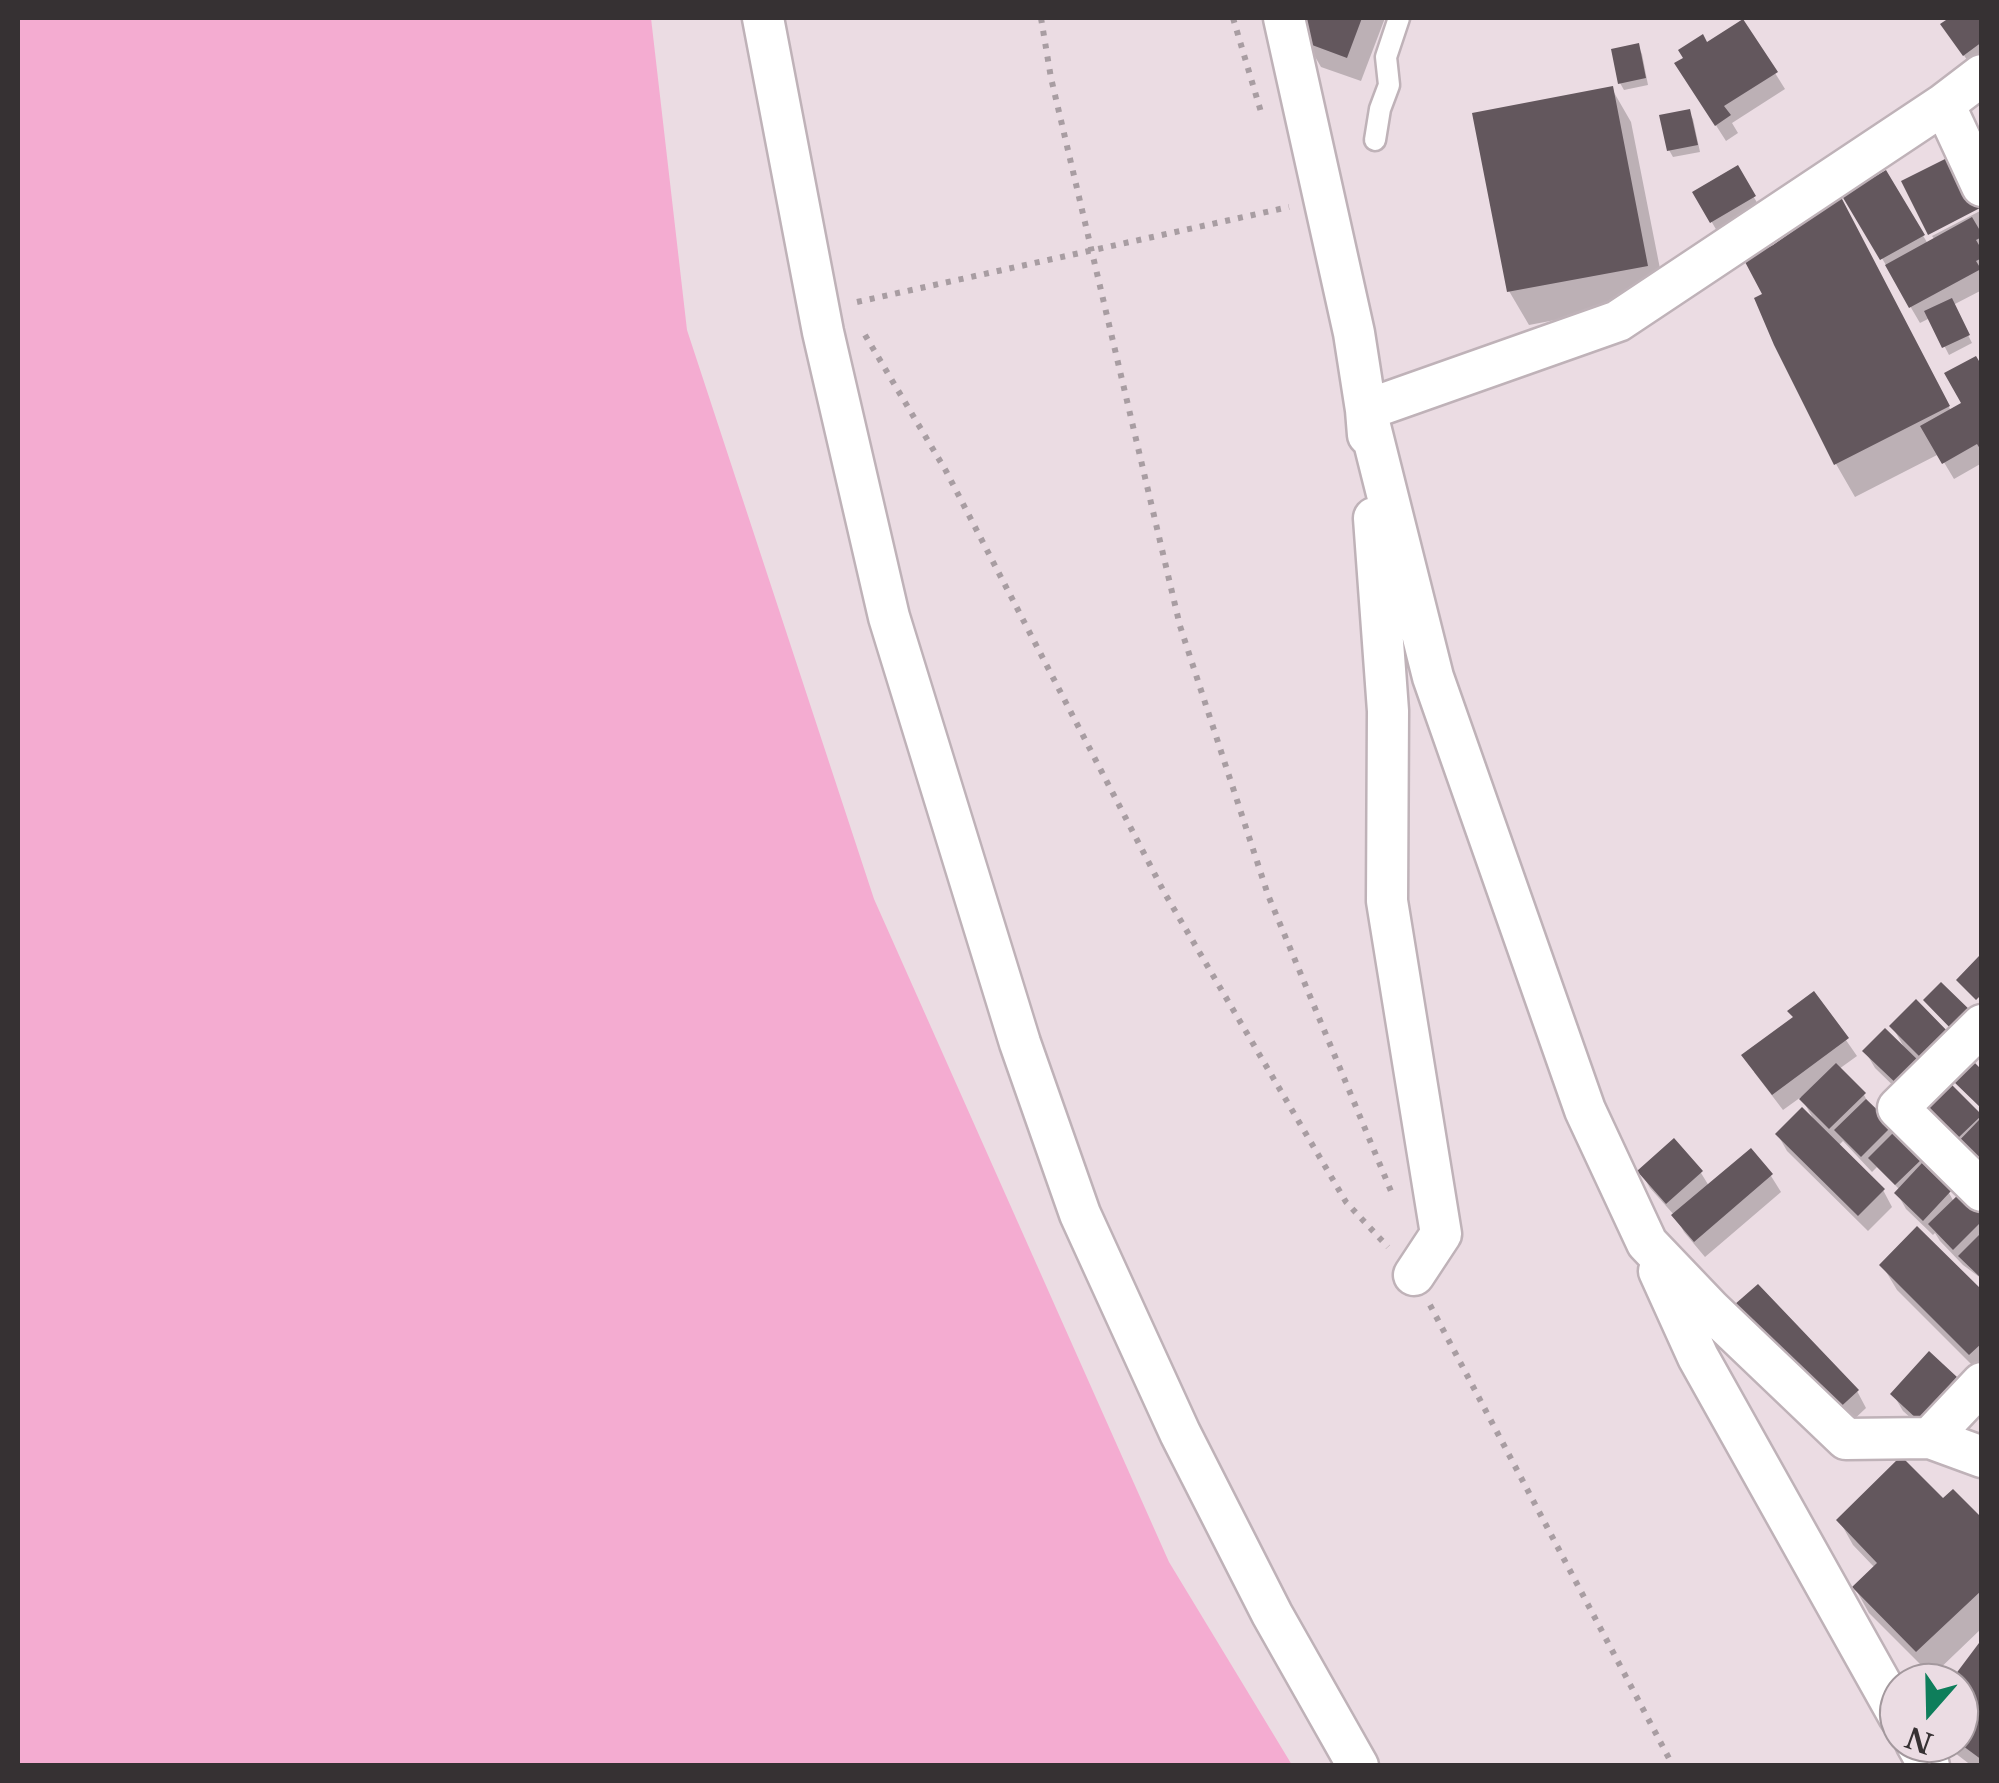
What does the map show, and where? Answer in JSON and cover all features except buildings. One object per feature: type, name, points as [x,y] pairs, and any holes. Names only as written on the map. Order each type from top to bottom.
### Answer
[{"type":"street","points":[[763,18],[821,321],[889,617],[1020,1043],[1080,1214],[1188,1450],[1272,1614],[1358,1766]]},
{"type":"street","points":[[1284,18],[1354,333],[1366,410],[1388,710],[1387,902],[1441,1234],[1414,1274]]},
{"type":"street","points":[[1366,410],[1618,321],[1982,76]]},
{"type":"street","points":[[1944,104],[1982,186]]},
{"type":"street","points":[[1366,410],[1433,677],[1586,1110],[1698,1357],[1879,1680]]},
{"type":"street","points":[[1982,1025],[1898,1108],[1982,1191]]},
{"type":"street","points":[[1646,1243],[1846,1439],[1930,1438],[1982,1457]]},
{"type":"street","points":[[1930,1438],[1982,1383]]},
{"type":"lane","points":[[1375,140],[1389,85],[1386,57],[1399,18]]},
{"type":"path","points":[[1042,18],[1051,78],[1180,626],[1268,895],[1395,1202]]},
{"type":"path","points":[[821,321],[1092,251],[1290,207]]},
{"type":"path","points":[[821,321],[861,328],[946,471],[1164,892],[1346,1202],[1414,1274],[1673,1766]]},
{"type":"shaded area","points":[[18,18],[651,18],[687,330],[874,899],[1169,1562],[1292,1765],[18,1765]]}]
